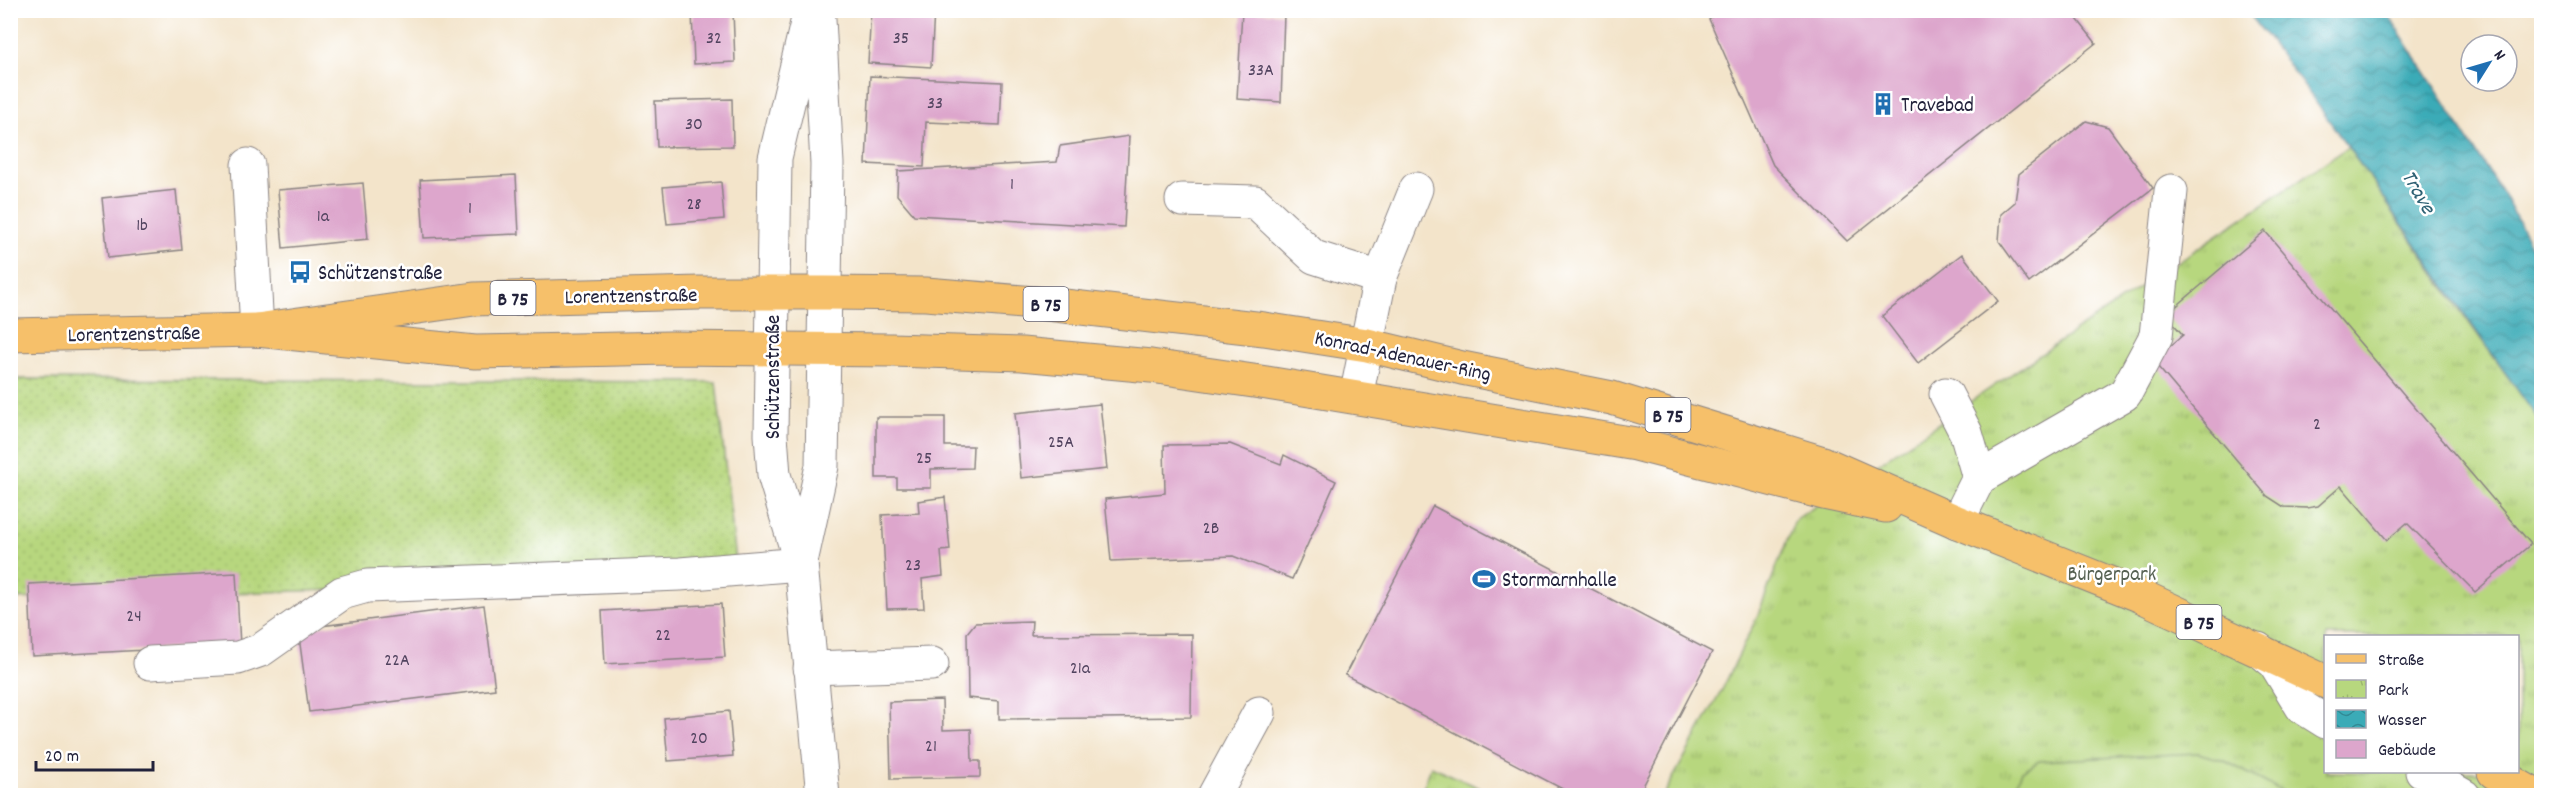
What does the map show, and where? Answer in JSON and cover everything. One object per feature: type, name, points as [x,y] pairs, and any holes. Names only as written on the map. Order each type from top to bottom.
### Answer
[{"type":"main road","name":"Lorentzenstraße","points":[[257,330],[474,299],[826,292]]},
{"type":"main road","name":"Konrad-Adenauer-Ring","points":[[826,292],[926,294],[1047,304],[1232,325],[1367,345],[1462,368],[1612,398],[1823,464],[1957,522],[2139,595],[2324,682]]},
{"type":"main road","name":"Lorentzenstraße","points":[[10,335],[257,330],[475,352],[670,348],[825,349]]},
{"type":"main road","name":"Konrad-Adenauer-Ring","points":[[825,349],[1022,354],[1174,369],[1636,444],[1824,493],[1957,522]]},
{"type":"main road","points":[[2498,773],[2536,795]]},
{"type":"street","name":"Schützenstraße","points":[[810,10],[775,158],[772,293],[774,474],[801,564],[823,795]]},
{"type":"street","name":"Schützenstraße","points":[[801,564],[822,466],[827,164],[818,10]]},
{"type":"street","points":[[248,165],[257,330]]},
{"type":"street","points":[[1356,397],[1380,278],[1416,189]]},
{"type":"street","points":[[1957,522],[1979,478],[2125,394],[2156,336],[2171,191]]},
{"type":"street","points":[[1182,200],[1255,202],[1314,257],[1380,278]]},
{"type":"street","points":[[1946,394],[1966,433],[1979,478]]},
{"type":"street","points":[[150,663],[238,658],[261,650],[342,593],[367,586],[680,574],[801,564]]},
{"type":"street","points":[[2258,649],[2275,663],[2302,707],[2324,721]]},
{"type":"street","points":[[810,668],[932,664]]},
{"type":"street","points":[[1214,795],[1258,713]]},
{"type":"street","points":[[2426,773],[2464,795]]},
{"type":"green space","name":"Bürgerpark","points":[[2348,147],[2541,423],[2541,795],[1663,796],[1723,688],[1757,617],[1795,520]]},
{"type":"green space","points":[[10,379],[716,382],[738,579],[11,599]]},
{"type":"green space","points":[[2198,753],[2225,761],[2289,795],[2018,796],[2017,783],[2022,771],[2039,761]]},
{"type":"green space","points":[[1431,766],[1495,795],[1421,795]]},
{"type":"water","name":"Trave","points":[[2247,11],[2386,11],[2506,199],[2541,265],[2541,423],[2360,164]]},
{"type":"building","points":[[871,10],[934,10],[931,67],[868,63]]},
{"type":"building","name":"Travebad","points":[[1720,10],[1831,10],[1833,14],[1838,10],[2070,10],[2096,43],[1847,241],[1773,165],[1709,19]]},
{"type":"building","points":[[733,11],[735,62],[694,64],[692,12]]},
{"type":"building","points":[[1242,11],[1284,14],[1281,102],[1237,99]]},
{"type":"building","points":[[870,76],[1002,82],[1000,125],[926,122],[924,167],[866,164]]},
{"type":"building","points":[[732,99],[733,146],[657,147],[655,101]]},
{"type":"building","points":[[2086,121],[2108,127],[2153,188],[2029,283],[1999,241],[2001,214],[2015,202],[2019,174]]},
{"type":"building","points":[[1129,136],[1124,227],[914,215],[897,195],[898,171],[1057,162],[1060,146]]},
{"type":"building","points":[[516,175],[519,234],[424,238],[420,180]]},
{"type":"building","points":[[721,182],[724,219],[667,224],[663,187]]},
{"type":"building","points":[[363,183],[368,239],[283,248],[278,190]]},
{"type":"building","points":[[176,190],[182,250],[108,258],[102,198]]},
{"type":"building","points":[[2265,231],[2531,544],[2475,592],[2407,523],[2387,540],[2341,486],[2318,506],[2307,508],[2284,507],[2267,496],[2153,361],[2183,335],[2166,315]]},
{"type":"building","points":[[1962,254],[1998,301],[1918,363],[1882,316]]},
{"type":"building","points":[[1100,404],[1107,469],[1021,478],[1015,413]]},
{"type":"building","points":[[876,417],[945,417],[945,446],[973,446],[972,468],[931,469],[931,488],[897,488],[897,478],[876,478]]},
{"type":"building","points":[[1230,444],[1281,464],[1284,455],[1336,481],[1292,579],[1233,556],[1111,561],[1105,499],[1165,493],[1164,445]]},
{"type":"building","points":[[945,497],[950,550],[941,551],[943,576],[922,579],[924,608],[887,609],[882,515],[919,513],[918,501]]},
{"type":"building","name":"Stormarnhalle","points":[[1433,506],[1712,652],[1638,796],[1576,796],[1345,675]]},
{"type":"building","points":[[236,573],[240,645],[32,656],[29,584]]},
{"type":"building","points":[[721,604],[725,657],[605,664],[602,611]]},
{"type":"building","points":[[484,605],[495,689],[309,712],[298,629]]},
{"type":"building","points":[[1032,621],[1031,635],[1192,634],[1191,717],[999,719],[999,701],[968,698],[967,633],[975,623]]},
{"type":"building","points":[[942,700],[943,730],[971,729],[972,761],[980,761],[980,777],[891,779],[889,702]]},
{"type":"building","points":[[729,711],[733,756],[668,761],[664,718]]},
{"type":"place","name":"Travebad","points":[[1883,104]]},
{"type":"place","name":"Schützenstraße","points":[[300,272]]},
{"type":"place","name":"Stormarnhalle","points":[[1484,579]]}]
